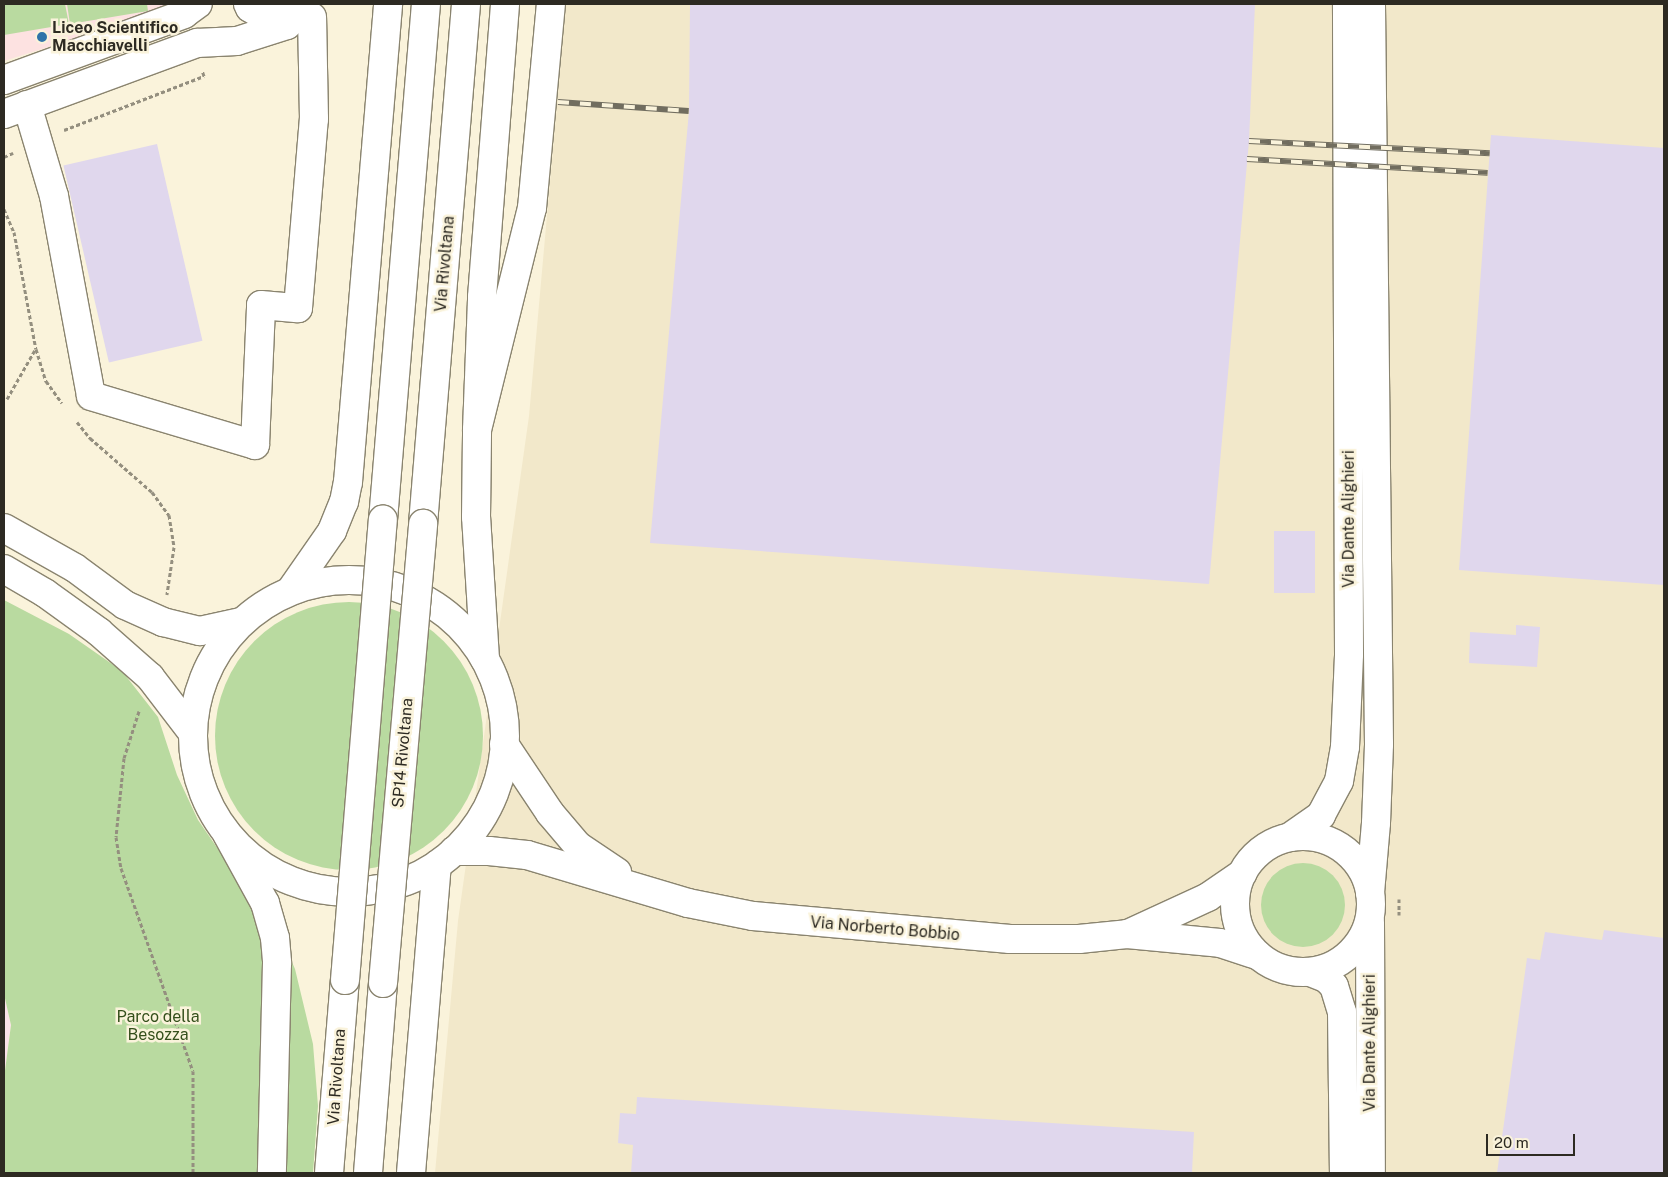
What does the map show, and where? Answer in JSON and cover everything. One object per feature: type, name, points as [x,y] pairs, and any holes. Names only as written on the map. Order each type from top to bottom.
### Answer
[{"type":"main road","points":[[4,80],[184,14],[198,4]]},
{"type":"main road","points":[[248,4],[250,8],[257,12],[311,13]]},
{"type":"main road","points":[[291,590],[334,526],[344,502],[348,482],[388,4]]},
{"type":"main road","name":"Via Rivoltana","points":[[330,1173],[426,4]]},
{"type":"main road","name":"Via Rivoltana","points":[[423,524],[466,4]]},
{"type":"main road","points":[[485,660],[476,517],[477,430],[482,296],[505,4]]},
{"type":"main road","points":[[477,430],[532,208],[547,69],[551,4]]},
{"type":"main road","name":"Via Dante Alighieri","points":[[1347,4],[1360,126],[1376,385],[1379,744],[1371,902],[1371,1173]]},
{"type":"main road","name":"Via Dante Alighieri","points":[[1290,837],[1321,815],[1339,781],[1345,747],[1349,654],[1348,384],[1360,126],[1371,4]]},
{"type":"main road","points":[[311,13],[314,118],[298,308],[261,305],[255,445],[91,396],[54,196],[16,110],[197,43],[237,41],[287,25],[311,13]]},
{"type":"main road","points":[[1348,384],[1376,385]]},
{"type":"main road","name":"SP14 Rivoltana","points":[[368,1173],[382,983],[423,524]]},
{"type":"main road","name":"Via Norberto Bobbio","points":[[4,528],[75,568],[125,604],[163,622],[200,632],[241,622]]},
{"type":"main road","points":[[4,569],[45,593],[99,632],[150,677],[192,732]]},
{"type":"main road","name":"Via Norberto Bobbio","points":[[355,580],[384,584],[407,590],[428,601],[452,618],[472,640],[485,660],[500,701],[504,744],[499,777],[487,808],[472,831],[445,858],[404,882],[380,889],[356,892],[320,890],[296,883],[274,873],[244,852],[227,834],[203,792],[196,768],[192,732],[195,708],[206,672],[225,640],[241,622],[260,607],[291,590],[325,581],[355,580]]},
{"type":"main road","points":[[1349,654],[1378,652]]},
{"type":"main road","name":"Via Norberto Bobbio","points":[[504,744],[550,813],[578,846],[646,891]]},
{"type":"main road","points":[[227,834],[265,903],[276,944],[272,1173]]},
{"type":"main road","points":[[1290,837],[1317,837],[1342,848],[1362,869],[1371,902],[1367,928],[1359,943],[1349,955],[1326,969],[1310,972],[1278,967],[1258,955],[1249,945],[1237,921],[1236,896],[1243,873],[1258,853],[1269,845],[1290,837]]},
{"type":"main road","name":"Via Norberto Bobbio","points":[[445,858],[489,851],[527,855],[646,891],[732,913],[800,922],[1010,939],[1079,939],[1127,934],[1220,944],[1258,955]]},
{"type":"main road","points":[[411,1173],[445,858]]},
{"type":"main road","name":"Via Norberto Bobbio","points":[[1127,934],[1208,896],[1243,873]]},
{"type":"main road","name":"Via Dante Alighieri","points":[[1310,972],[1326,978],[1334,986],[1342,1012],[1344,1173]]},
{"type":"path","points":[[7,399],[36,349]]},
{"type":"path","points":[[141,707],[124,758],[116,837],[121,868],[194,1071],[193,1173]]},
{"type":"shaded area","name":"Liceo Scientifico Macchiavelli","points":[[4,4],[167,4],[157,13],[4,61]]},
{"type":"shaded area","points":[[566,4],[1664,4],[1664,1173],[435,1173],[458,921],[529,416]]},
{"type":"shaded area","points":[[4,994],[11,1025],[4,1078]]},
{"type":"green space","points":[[4,4],[65,4],[69,24],[4,35]]},
{"type":"green space","points":[[67,4],[147,4],[148,11],[70,24]]},
{"type":"green space","name":"Parco della Besozza","points":[[4,600],[69,634],[122,671],[158,717],[177,775],[198,820],[236,875],[275,924],[295,969],[313,1044],[318,1106],[313,1173],[4,1173],[4,1078],[11,1025],[4,994]]},
{"type":"green space","points":[[349,602],[375,605],[400,612],[434,632],[444,641],[453,651],[473,685],[480,710],[483,736],[480,762],[473,787],[453,821],[444,831],[434,840],[400,860],[375,867],[349,870],[323,867],[298,860],[264,840],[254,831],[245,821],[225,787],[218,762],[215,736],[218,710],[225,685],[245,651],[254,641],[264,632],[298,612],[323,605]]},
{"type":"green space","points":[[1295,863],[1311,863],[1327,870],[1338,881],[1345,897],[1342,921],[1333,935],[1327,940],[1311,947],[1295,947],[1279,940],[1268,929],[1261,913],[1261,897],[1268,881],[1279,870]]},
{"type":"building","points":[[690,4],[1255,4],[1249,141],[1209,584],[650,543],[689,111]]},
{"type":"building","points":[[1491,135],[1664,148],[1664,585],[1459,570]]},
{"type":"building","points":[[157,144],[202,341],[109,362],[63,166]]},
{"type":"building","points":[[1274,531],[1315,531],[1315,593],[1274,593]]},
{"type":"building","points":[[1516,625],[1540,627],[1537,667],[1469,663],[1470,632],[1516,635]]},
{"type":"building","points":[[1604,930],[1664,938],[1664,1173],[1497,1173],[1527,958],[1540,960],[1545,932],[1602,940]]},
{"type":"building","points":[[637,1097],[1194,1132],[1192,1173],[631,1173],[633,1145],[618,1143],[620,1113],[636,1114]]},
{"type":"railway","points":[[558,102],[689,111]]},
{"type":"railway","points":[[1249,141],[1490,153]]},
{"type":"railway","points":[[1247,159],[1488,173]]},
{"type":"place","name":"Liceo Scientifico Macchiavelli","points":[[42,37]]}]
